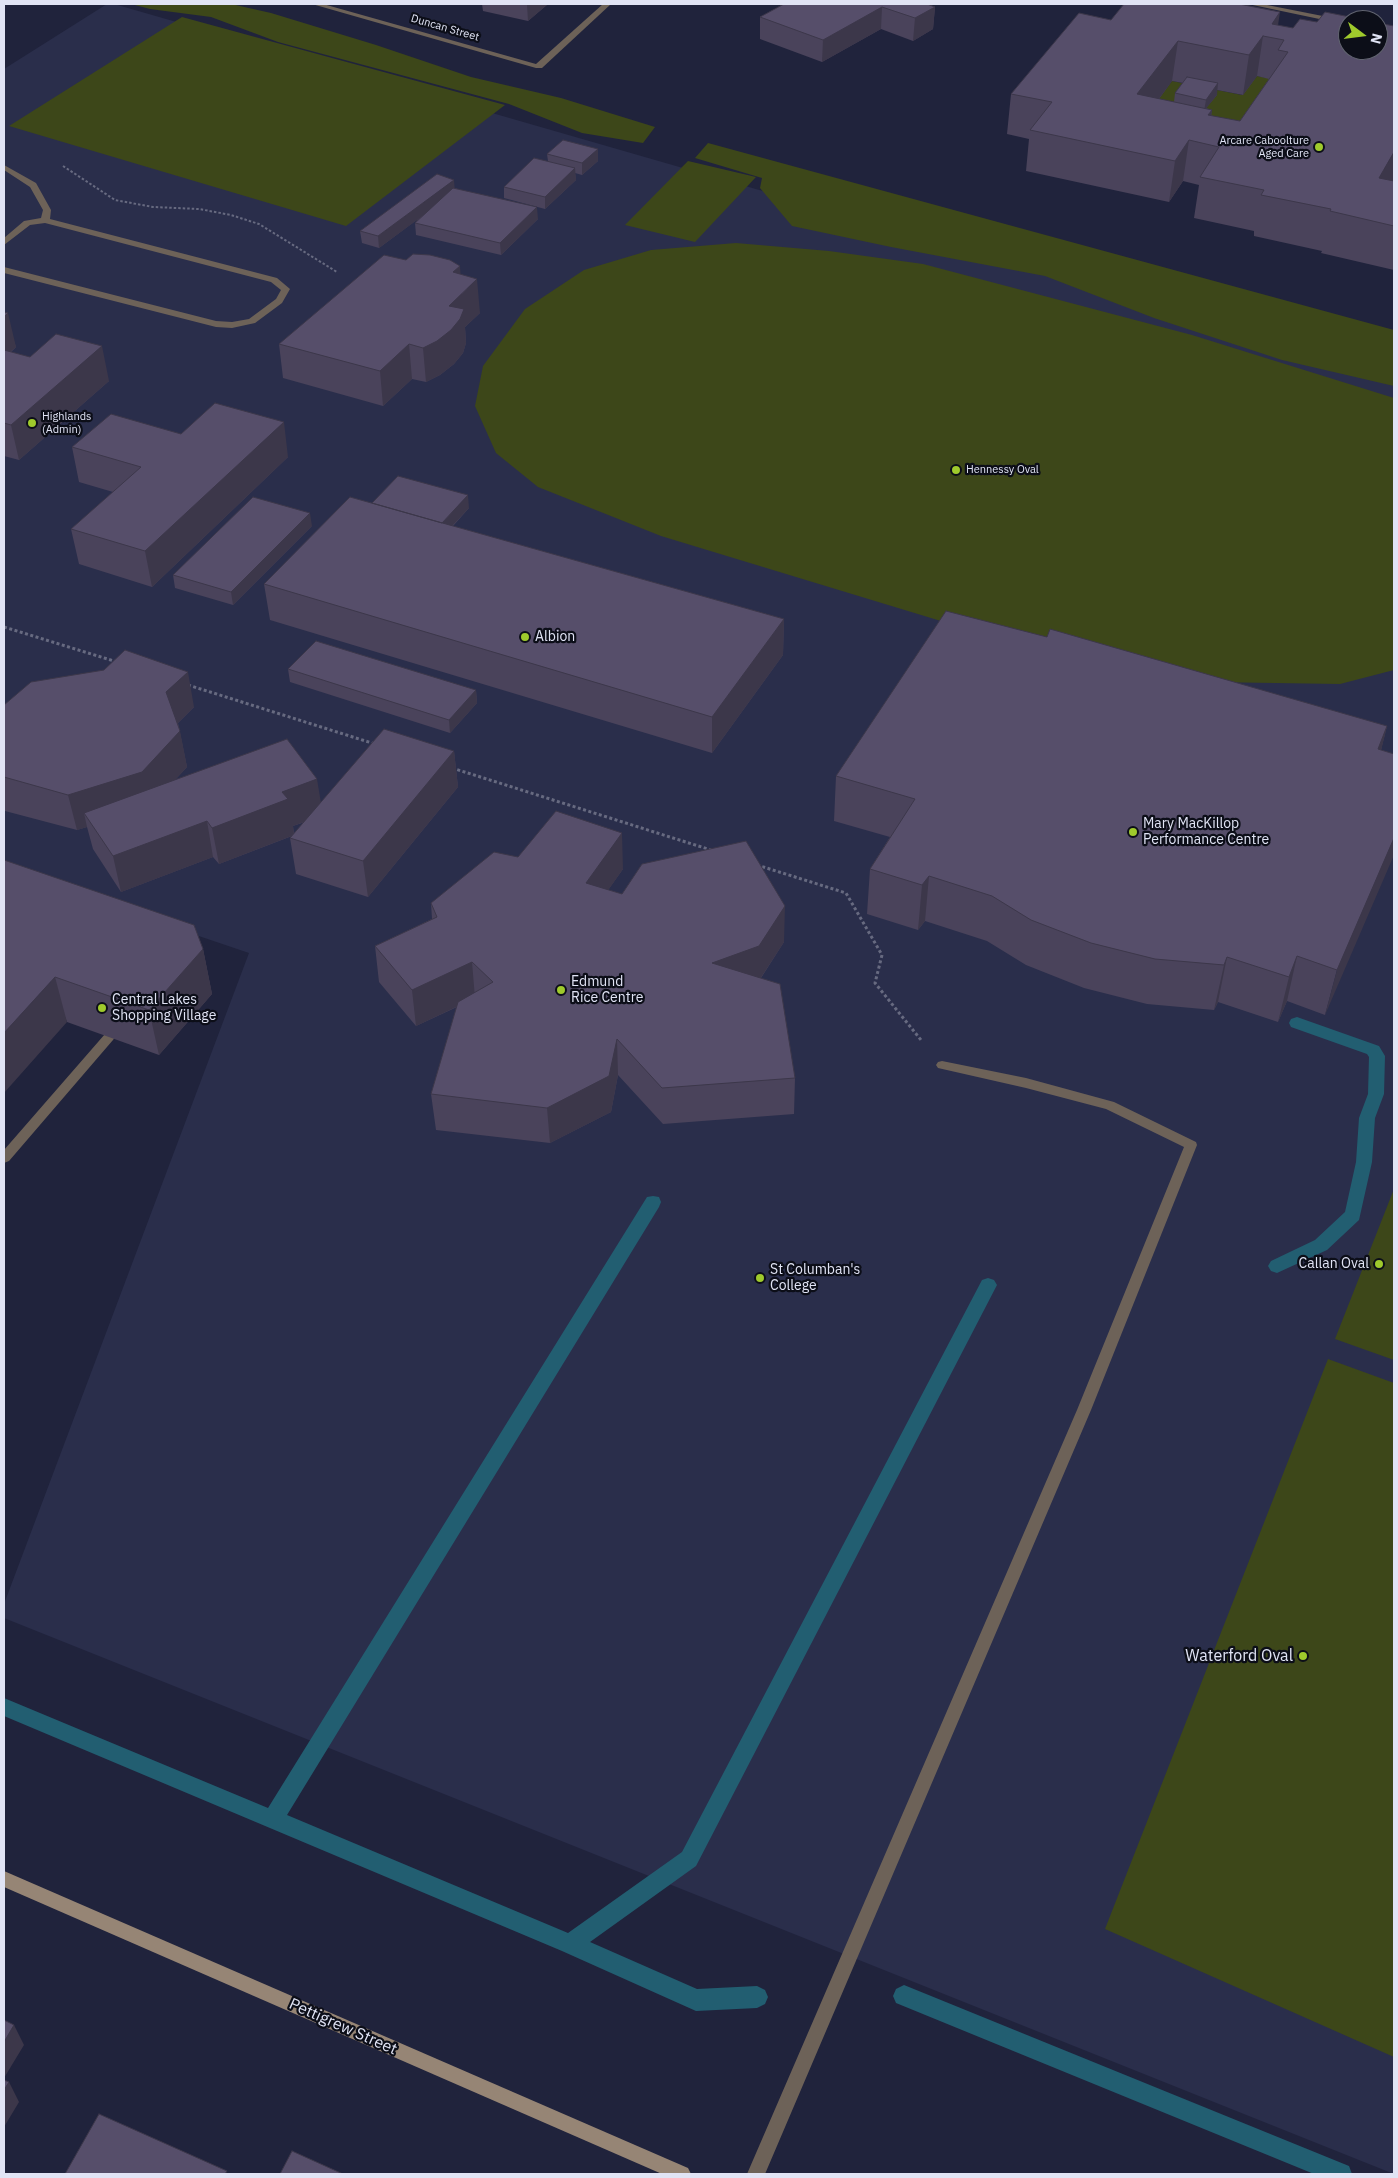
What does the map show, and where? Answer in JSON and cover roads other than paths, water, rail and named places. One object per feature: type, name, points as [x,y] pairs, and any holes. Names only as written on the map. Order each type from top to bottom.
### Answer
[{"type":"main road","name":"Pettigrew Street","points":[[4,1879],[682,2174]]},
{"type":"street","name":"Duncan Street","points":[[316,4],[539,66],[607,4]]},
{"type":"street","points":[[1252,4],[1338,21]]},
{"type":"street","points":[[4,167],[33,185],[47,210],[45,220]]},
{"type":"street","points":[[4,242],[27,223],[45,220],[274,280],[286,289],[279,301],[252,321],[232,326],[216,324],[4,270]]},
{"type":"street","points":[[4,1158],[109,1037]]},
{"type":"street","points":[[756,2174],[1084,1410],[1191,1145],[1110,1105],[1026,1083],[942,1065]]},
{"type":"waterway","points":[[1277,1266],[1321,1245],[1353,1215],[1364,1162],[1367,1118],[1376,1094],[1377,1056],[1373,1050],[1297,1023]]},
{"type":"waterway","points":[[273,1819],[653,1202]]},
{"type":"waterway","points":[[570,1944],[689,1859],[988,1285]]},
{"type":"waterway","points":[[4,1707],[570,1944]]},
{"type":"waterway","points":[[570,1944],[696,2000],[757,1997]]},
{"type":"waterway","points":[[904,1996],[1341,2174]]},
{"type":"place","name":"Arcare Caboolture Aged Care","points":[[1319,147]]},
{"type":"place","name":"Highlands (Admin)","points":[[32,423]]},
{"type":"place","name":"Hennessy Oval","points":[[956,470]]},
{"type":"place","name":"Albion","points":[[525,637]]},
{"type":"place","name":"Mary MacKillop Performance Centre","points":[[1133,832]]},
{"type":"place","name":"Edmund Rice Centre","points":[[561,990]]},
{"type":"place","name":"Central Lakes Shopping Village","points":[[102,1008]]},
{"type":"place","name":"Callan Oval","points":[[1379,1264]]},
{"type":"place","name":"St Columban's College","points":[[760,1278]]},
{"type":"place","name":"Waterford Oval","points":[[1303,1656]]}]
